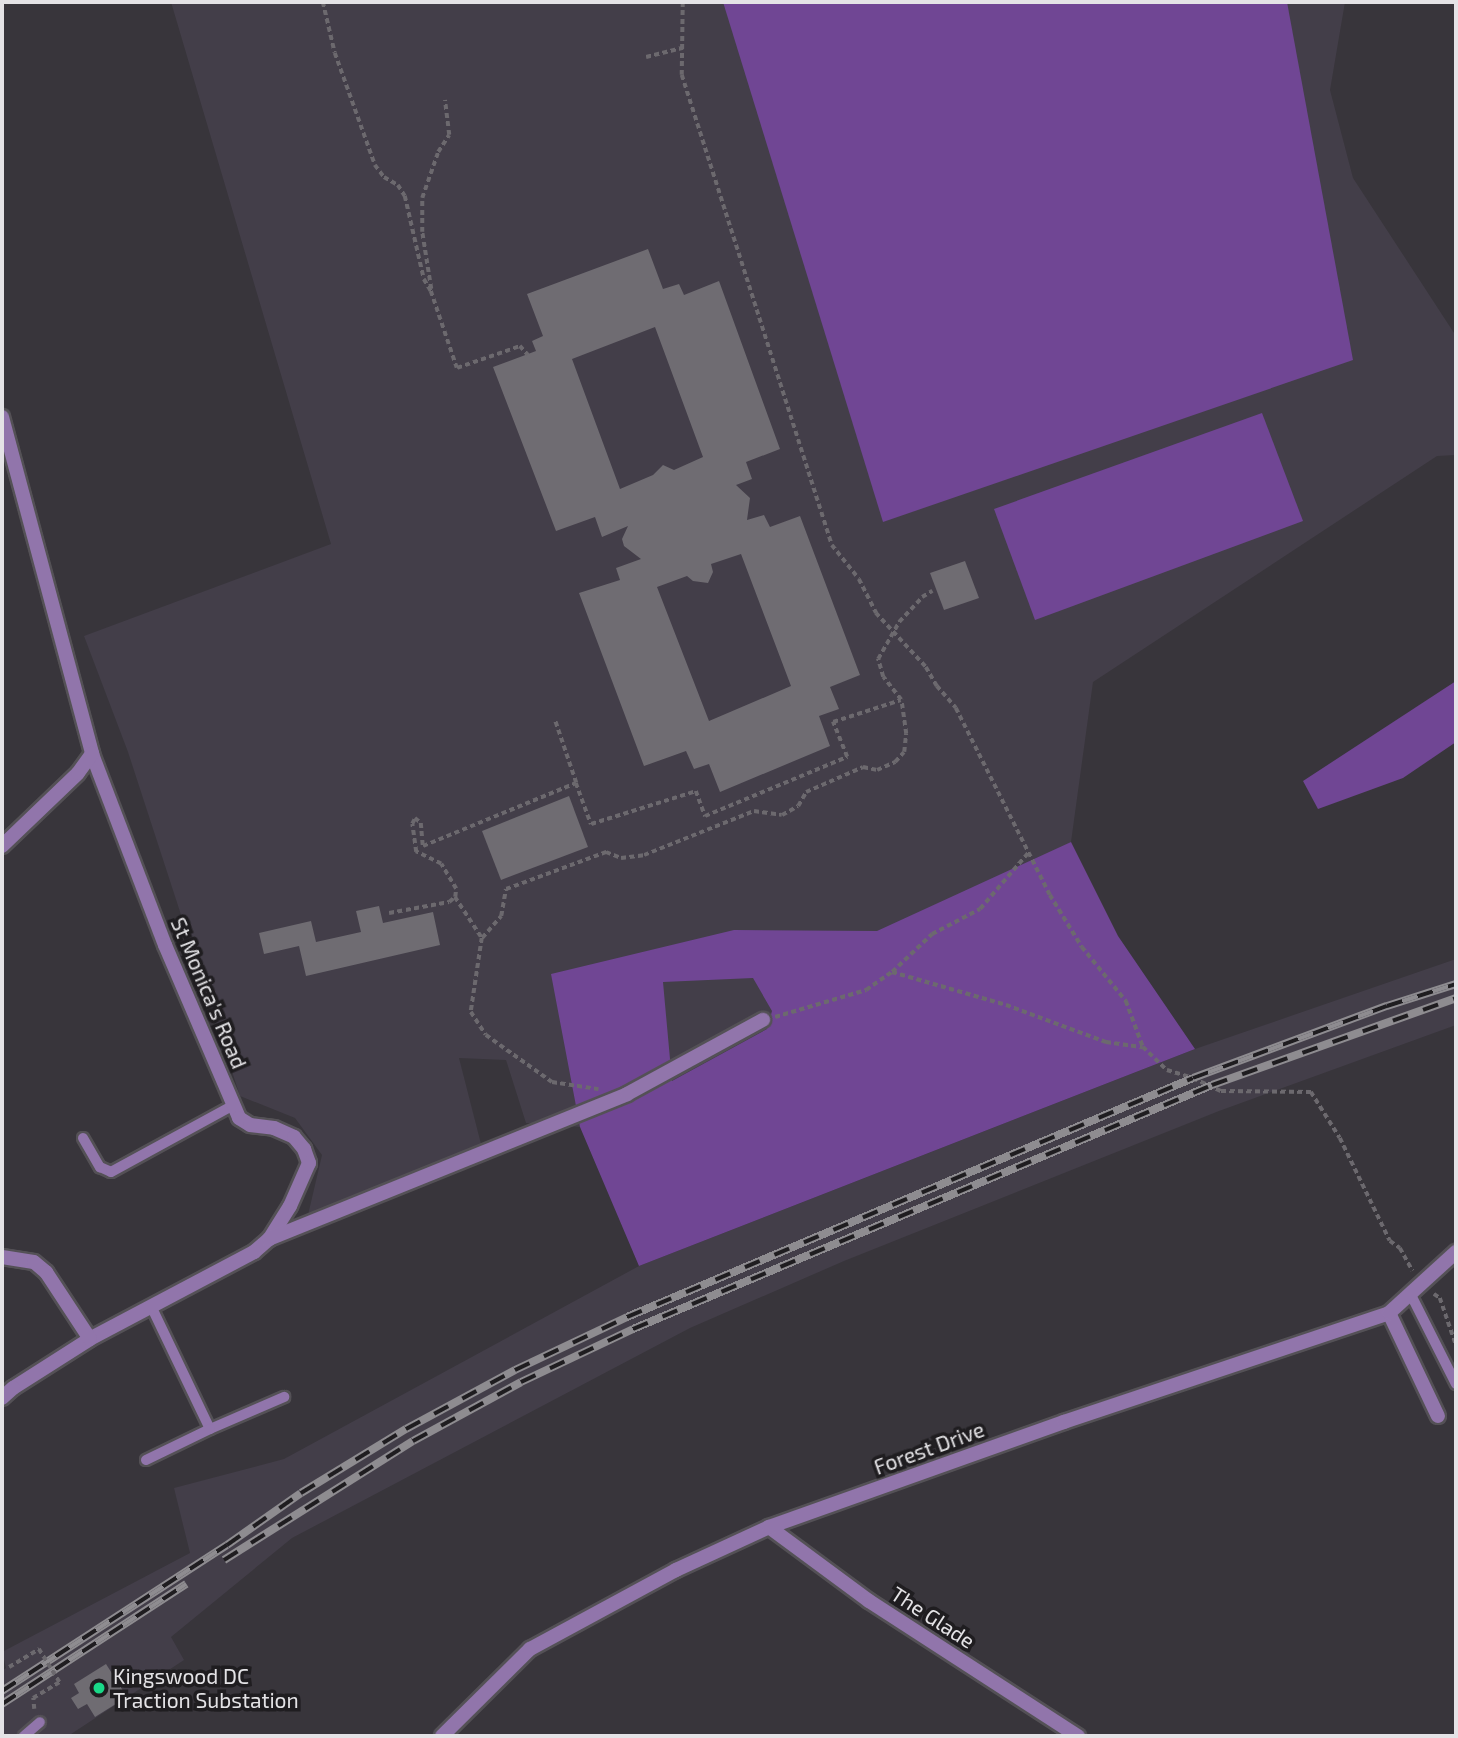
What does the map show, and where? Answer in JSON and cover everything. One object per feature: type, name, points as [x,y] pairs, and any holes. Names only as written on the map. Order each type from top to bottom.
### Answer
[{"type":"street","name":"St Monica's Road","points":[[2,417],[92,754],[165,945],[239,1118],[250,1125],[274,1128],[294,1137],[304,1149],[309,1163],[290,1206],[269,1239],[254,1252],[90,1339],[13,1388],[2,1398]]},
{"type":"street","points":[[2,846],[78,773],[92,754]]},
{"type":"street","points":[[269,1239],[627,1094],[763,1020]]},
{"type":"street","name":"Forest Drive","points":[[442,1736],[530,1649],[676,1570],[769,1527],[1064,1422],[1389,1313],[1456,1252]]},
{"type":"street","points":[[2,1257],[34,1262],[46,1272],[90,1339]]},
{"type":"street","points":[[1389,1313],[1438,1416]]},
{"type":"street","name":"The Glade","points":[[769,1527],[869,1601],[1078,1736]]},
{"type":"lane","points":[[83,1138],[100,1167],[111,1171],[234,1105]]},
{"type":"lane","points":[[1415,1288],[1456,1384]]},
{"type":"lane","points":[[152,1308],[209,1429]]},
{"type":"lane","points":[[146,1460],[284,1397]]},
{"type":"lane","points":[[24,1736],[40,1722]]},
{"type":"path","points":[[323,2],[335,53],[375,165],[384,177],[398,185],[405,196],[424,279],[432,291]]},
{"type":"path","points":[[683,2],[682,75],[832,545],[859,579],[876,613],[926,667],[937,686],[956,708],[1028,853],[1082,947],[1126,1001],[1143,1047],[1167,1070],[1194,1078],[1221,1091],[1311,1092],[1340,1138],[1390,1241],[1400,1248],[1415,1288],[1440,1298],[1456,1345]]},
{"type":"path","points":[[646,57],[683,48]]},
{"type":"path","points":[[445,100],[449,135],[438,152],[422,198],[421,215],[432,291],[457,368],[520,346],[528,355]]},
{"type":"path","points":[[627,1094],[552,1082],[486,1035],[471,1012],[482,937],[501,916],[506,889],[606,852],[621,858],[645,855],[754,811],[782,815],[798,806],[806,792],[863,767],[877,770],[895,762],[904,752],[905,743],[901,700],[883,677],[878,659],[892,632],[909,610],[932,591]]},
{"type":"path","points":[[555,721],[591,824],[696,791],[705,816],[847,757],[833,722],[901,700]]},
{"type":"path","points":[[482,937],[456,897],[456,889],[441,864],[416,852],[412,824],[415,818],[421,822],[423,846],[576,783]]},
{"type":"path","points":[[763,1020],[866,990],[892,972],[932,934],[979,909],[1028,853]]},
{"type":"path","points":[[389,913],[449,902],[456,897]]},
{"type":"path","points":[[892,972],[1006,1005],[1105,1042],[1143,1047]]},
{"type":"path","points":[[9,1667],[38,1649],[60,1682],[33,1698]]},
{"type":"shaded area","points":[[171,2],[1345,2],[1330,90],[1353,178],[1456,336],[1456,455],[1437,456],[1093,682],[1071,842],[779,1028],[580,1127],[526,1123],[506,1060],[459,1058],[481,1144],[308,1215],[322,1155],[295,1118],[240,1096],[128,752],[84,636],[331,544]]},
{"type":"shaded area","points":[[723,2],[1287,2],[1353,360],[883,522]]},
{"type":"shaded area","points":[[1262,413],[1303,521],[1035,620],[994,509]]},
{"type":"shaded area","points":[[1456,681],[1456,742],[1403,778],[1318,809],[1303,781]]},
{"type":"shaded area","points":[[1071,842],[1118,936],[1195,1049],[639,1266],[580,1127],[551,974],[734,930],[877,931]],"holes":[[[753,978],[772,1011],[767,1029],[672,1081],[663,982]]]},
{"type":"shaded area","points":[[1456,959],[1456,1025],[1219,1111],[844,1261],[690,1328],[292,1538],[171,1637],[184,1660],[68,1736],[2,1736],[2,1671],[6,1668],[2,1652],[190,1553],[174,1488],[284,1459],[639,1266],[1195,1049]]},
{"type":"building","points":[[648,249],[663,289],[679,284],[684,295],[719,281],[780,449],[746,462],[752,479],[736,485],[750,498],[747,520],[764,515],[770,527],[800,516],[860,675],[830,687],[839,709],[819,716],[830,746],[720,792],[709,764],[694,769],[686,751],[644,766],[579,593],[620,580],[616,568],[641,559],[624,546],[622,539],[628,526],[602,537],[595,517],[556,531],[493,367],[536,351],[532,341],[543,336],[527,294]],"holes":[[[655,327],[703,457],[674,470],[663,465],[653,475],[620,489],[572,359]],[[741,554],[791,686],[709,721],[657,587],[687,576],[693,581],[708,583],[713,572],[711,564]]]},
{"type":"building","points":[[965,561],[979,598],[944,610],[930,573]]},
{"type":"building","points":[[569,796],[588,847],[501,880],[482,831]]},
{"type":"building","points":[[379,906],[383,923],[433,912],[440,945],[306,976],[299,946],[264,954],[259,933],[311,921],[316,942],[361,932],[356,911]]},
{"type":"building","name":"Kingswood DC Traction Substation","points":[[106,1664],[127,1697],[95,1717],[87,1704],[78,1709],[71,1698],[79,1693],[74,1684]]},
{"type":"railway","points":[[2,1691],[227,1545],[301,1493],[406,1429],[515,1370],[627,1317],[1193,1078],[1387,1006],[1456,984]]},
{"type":"railway","points":[[224,1560],[413,1441],[521,1382],[633,1329],[1212,1085],[1456,998]]},
{"type":"railway","points":[[2,1704],[186,1584]]},
{"type":"place","name":"Kingswood DC Traction Substation","points":[[99,1688]]}]
